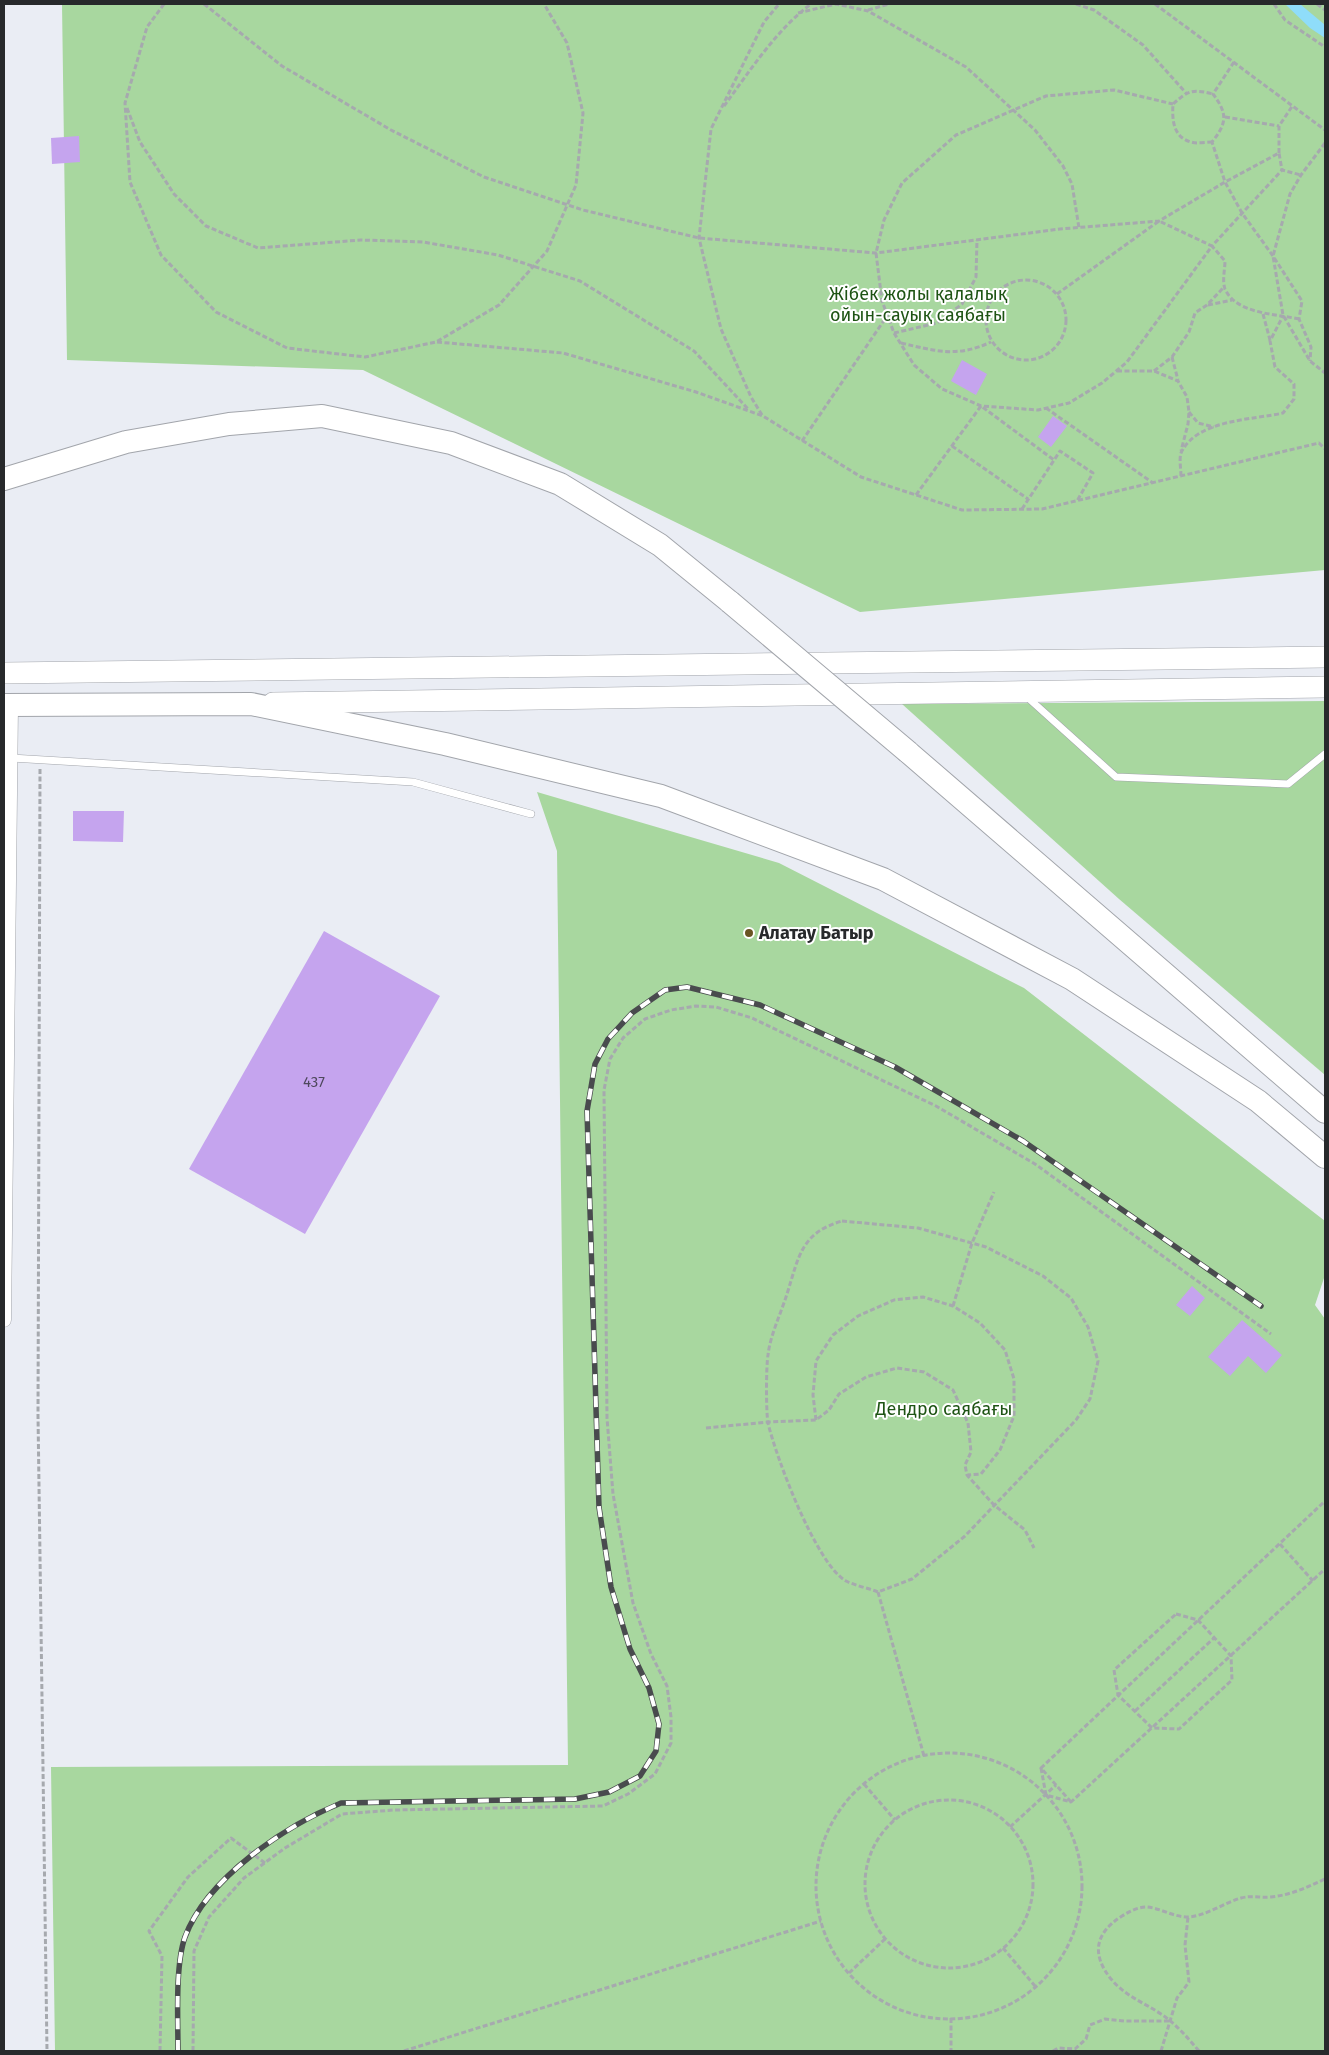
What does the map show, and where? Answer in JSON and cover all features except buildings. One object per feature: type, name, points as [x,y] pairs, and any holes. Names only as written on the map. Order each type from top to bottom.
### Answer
[{"type":"highway","points":[[4,479],[126,442],[229,424],[322,416],[451,443],[560,484],[660,545],[730,602],[908,752],[1325,1112]]},
{"type":"highway","points":[[8,705],[251,704],[445,744],[661,796],[884,879],[1072,979],[1258,1101],[1325,1158]]},
{"type":"main road","points":[[4,673],[1325,657]]},
{"type":"main road","points":[[251,704],[1325,686]]},
{"type":"street","points":[[4,1320],[11,758],[8,705]]},
{"type":"lane","points":[[1020,691],[1116,777],[1288,784],[1325,754]]},
{"type":"lane","points":[[11,758],[413,782],[531,814]]},
{"type":"path","points":[[164,4],[147,27],[125,103],[130,182],[161,255],[216,312],[287,348],[365,357],[436,342],[563,353],[696,392],[763,416],[861,477],[962,510],[1042,509],[1325,441]]},
{"type":"path","points":[[204,4],[282,66],[391,130],[484,177],[567,206],[699,238],[876,253],[1079,228],[1159,221],[1212,246],[1225,261],[1224,287],[1232,300],[1263,314],[1283,315],[1299,319]]},
{"type":"path","points":[[436,342],[499,306],[547,251],[576,185],[583,113],[567,43],[544,4]]},
{"type":"path","points":[[763,416],[751,397],[721,329],[699,238],[711,129],[764,22],[779,4]]},
{"type":"path","points":[[719,113],[752,67],[798,13],[811,4]]},
{"type":"path","points":[[798,13],[836,4],[868,10],[966,67],[1035,130],[1063,166],[1072,184],[1079,228]]},
{"type":"path","points":[[868,10],[889,4]]},
{"type":"path","points":[[1076,4],[1094,10],[1143,45],[1186,93]]},
{"type":"path","points":[[1155,4],[1325,130]]},
{"type":"path","points":[[1274,4],[1285,20],[1325,47]]},
{"type":"path","points":[[1317,4],[1325,10]]},
{"type":"path","points":[[1212,94],[1234,62]]},
{"type":"path","points":[[1054,460],[981,406],[942,389],[914,365],[894,333],[882,301],[876,253],[884,220],[902,184],[956,135],[1046,96],[1114,90],[1173,104]]},
{"type":"path","points":[[1196,90],[1212,94],[1220,104],[1225,117],[1221,130],[1212,142],[1190,142],[1176,132],[1172,118],[1173,104],[1186,93],[1196,90]]},
{"type":"path","points":[[125,103],[140,142],[174,194],[206,226],[258,248],[361,240],[423,242],[498,255],[580,281],[694,351],[750,411]]},
{"type":"path","points":[[1282,170],[1279,126],[1293,105]]},
{"type":"path","points":[[1225,117],[1279,126]]},
{"type":"path","points":[[1212,142],[1225,182],[1242,213],[1302,301],[1299,319],[1311,347],[1310,361]]},
{"type":"path","points":[[1325,143],[1301,175],[1290,194],[1273,256],[1283,315],[1310,361],[1325,373]]},
{"type":"path","points":[[1057,294],[1159,221],[1225,182],[1280,154]]},
{"type":"path","points":[[1282,170],[1301,175]]},
{"type":"path","points":[[981,406],[1038,410],[1069,402],[1102,383],[1127,362],[1212,246],[1282,170]]},
{"type":"path","points":[[894,333],[938,323],[962,304],[976,277],[977,240]]},
{"type":"path","points":[[1027,279],[1046,284],[1057,294],[1064,306],[1066,326],[1064,335],[1052,351],[1035,360],[1015,359],[1006,356],[992,342],[986,328],[986,314],[993,296],[1000,288],[1008,283],[1027,279]]},
{"type":"path","points":[[1208,305],[1224,287]]},
{"type":"path","points":[[1154,371],[1172,357],[1188,332],[1195,312],[1208,305],[1232,300]]},
{"type":"path","points":[[1181,454],[1194,438],[1215,427],[1236,420],[1262,418],[1284,413],[1294,399],[1294,384],[1275,367],[1263,314]]},
{"type":"path","points":[[802,441],[887,315]]},
{"type":"path","points":[[1270,341],[1283,315]]},
{"type":"path","points":[[901,343],[946,353],[975,350],[992,342]]},
{"type":"path","points":[[1172,357],[1178,381],[1186,397],[1189,412],[1181,454],[1181,476]]},
{"type":"path","points":[[1117,371],[1154,371],[1178,381]]},
{"type":"path","points":[[916,495],[981,406]]},
{"type":"path","points":[[1046,408],[1153,483]]},
{"type":"path","points":[[1189,412],[1198,423],[1215,427]]},
{"type":"path","points":[[1319,443],[1325,449]]},
{"type":"path","points":[[952,446],[1028,499]]},
{"type":"path","points":[[1021,509],[1060,451],[1093,473],[1077,501]]},
{"type":"path","points":[[40,760],[38,1415],[47,2051]]},
{"type":"path","points":[[193,2051],[194,1951],[209,1917],[244,1878],[286,1848],[342,1814],[394,1810],[603,1806],[628,1794],[655,1774],[671,1743],[671,1717],[667,1686],[651,1654],[633,1603],[613,1494],[607,1418],[604,1090],[610,1059],[623,1038],[645,1019],[671,1010],[696,1006],[716,1007],[752,1018],[936,1106],[1035,1164],[1271,1334]]},
{"type":"path","points":[[953,1306],[972,1243],[994,1192]]},
{"type":"path","points":[[842,1220],[918,1228],[972,1243],[986,1247],[1043,1276],[1071,1298],[1088,1326],[1098,1360],[1090,1399],[1076,1420],[965,1536],[912,1579],[878,1592],[845,1580],[832,1567],[813,1538],[794,1496],[768,1422],[768,1355],[799,1257],[813,1234],[825,1226],[842,1220]]},
{"type":"path","points":[[816,1420],[813,1395],[816,1361],[833,1335],[858,1316],[894,1300],[923,1297],[953,1306],[980,1323],[1005,1350],[1014,1379],[1014,1416],[1000,1450],[981,1474],[968,1475]]},
{"type":"path","points":[[706,1428],[816,1420],[829,1410],[839,1394],[866,1377],[897,1368],[924,1372],[953,1390],[968,1423],[972,1452],[965,1465],[968,1475],[994,1505],[1025,1530],[1034,1548]]},
{"type":"path","points":[[1041,1768],[1325,1501]]},
{"type":"path","points":[[1280,1544],[1313,1580]]},
{"type":"path","points":[[1071,1802],[1325,1569]]},
{"type":"path","points":[[878,1592],[924,1756]]},
{"type":"path","points":[[1176,1614],[1198,1620],[1214,1638],[1230,1656],[1232,1680],[1179,1729],[1152,1728],[1118,1695],[1114,1670],[1176,1614]]},
{"type":"path","points":[[1135,1711],[1214,1638]]},
{"type":"path","points":[[962,1754],[998,1762],[1023,1776],[1046,1795],[1067,1824],[1075,1842],[1082,1879],[1082,1898],[1073,1934],[1064,1951],[1054,1967],[1035,1986],[1010,2003],[993,2011],[975,2016],[951,2018],[918,2015],[900,2009],[883,2001],[867,1990],[849,1973],[831,1947],[821,1921],[816,1893],[820,1855],[834,1820],[844,1804],[864,1784],[888,1768],[924,1756],[962,1754]]},
{"type":"path","points":[[1041,1768],[1046,1795]]},
{"type":"path","points":[[1041,1768],[1071,1802]]},
{"type":"path","points":[[864,1784],[895,1820]]},
{"type":"path","points":[[1010,1826],[1056,1785]]},
{"type":"path","points":[[1046,1795],[1071,1802]]},
{"type":"path","points":[[949,1800],[977,1805],[991,1811],[1010,1826],[1022,1842],[1028,1855],[1033,1884],[1028,1912],[1013,1938],[1003,1948],[978,1963],[963,1967],[942,1968],[920,1963],[907,1957],[885,1939],[876,1926],[866,1899],[866,1870],[876,1842],[895,1820],[920,1805],[949,1800]]},
{"type":"path","points":[[160,2051],[162,1956],[150,1931],[188,1877],[231,1838],[265,1863]]},
{"type":"path","points":[[1198,2051],[1177,2026],[1126,1994],[1111,1978],[1102,1963],[1098,1948],[1102,1933],[1132,1910],[1148,1907],[1188,1917],[1209,1911],[1227,1902],[1252,1895],[1271,1897],[1302,1890],[1325,1879]]},
{"type":"path","points":[[1161,2051],[1177,1998],[1189,1982],[1184,1945],[1188,1917]]},
{"type":"path","points":[[404,2051],[821,1921]]},
{"type":"path","points":[[849,1973],[885,1939]]},
{"type":"path","points":[[1003,1948],[1035,1986]]},
{"type":"path","points":[[951,2018],[951,2051]]},
{"type":"path","points":[[1053,2051],[1058,2048],[1075,2049],[1086,2039],[1090,2025],[1105,2019],[1170,2021]]},
{"type":"green space","name":"Жібек жолы қалалық ойын-сауық саябағы","points":[[62,4],[1325,4],[1325,570],[860,612],[363,370],[67,360]]},
{"type":"green space","points":[[1325,701],[1325,1075],[1119,899],[902,704]]},
{"type":"green space","name":"Дендро саябағы","points":[[537,792],[779,863],[1024,988],[1325,1221],[1325,1275],[1315,1305],[1325,1319],[1325,2051],[55,2051],[51,1767],[568,1765],[557,851]]},
{"type":"water","points":[[1285,4],[1300,4],[1325,25],[1325,38],[1310,28]]},
{"type":"railway","points":[[178,2051],[180,1962],[185,1937],[196,1915],[211,1894],[250,1856],[296,1825],[341,1803],[575,1799],[609,1792],[640,1776],[656,1751],[659,1724],[649,1688],[630,1649],[611,1587],[599,1507],[587,1111],[595,1064],[608,1039],[632,1013],[665,990],[687,987],[760,1005],[895,1067],[1023,1141],[1261,1306]]},
{"type":"place","name":"Алатау Батыр","points":[[749,933]]}]
